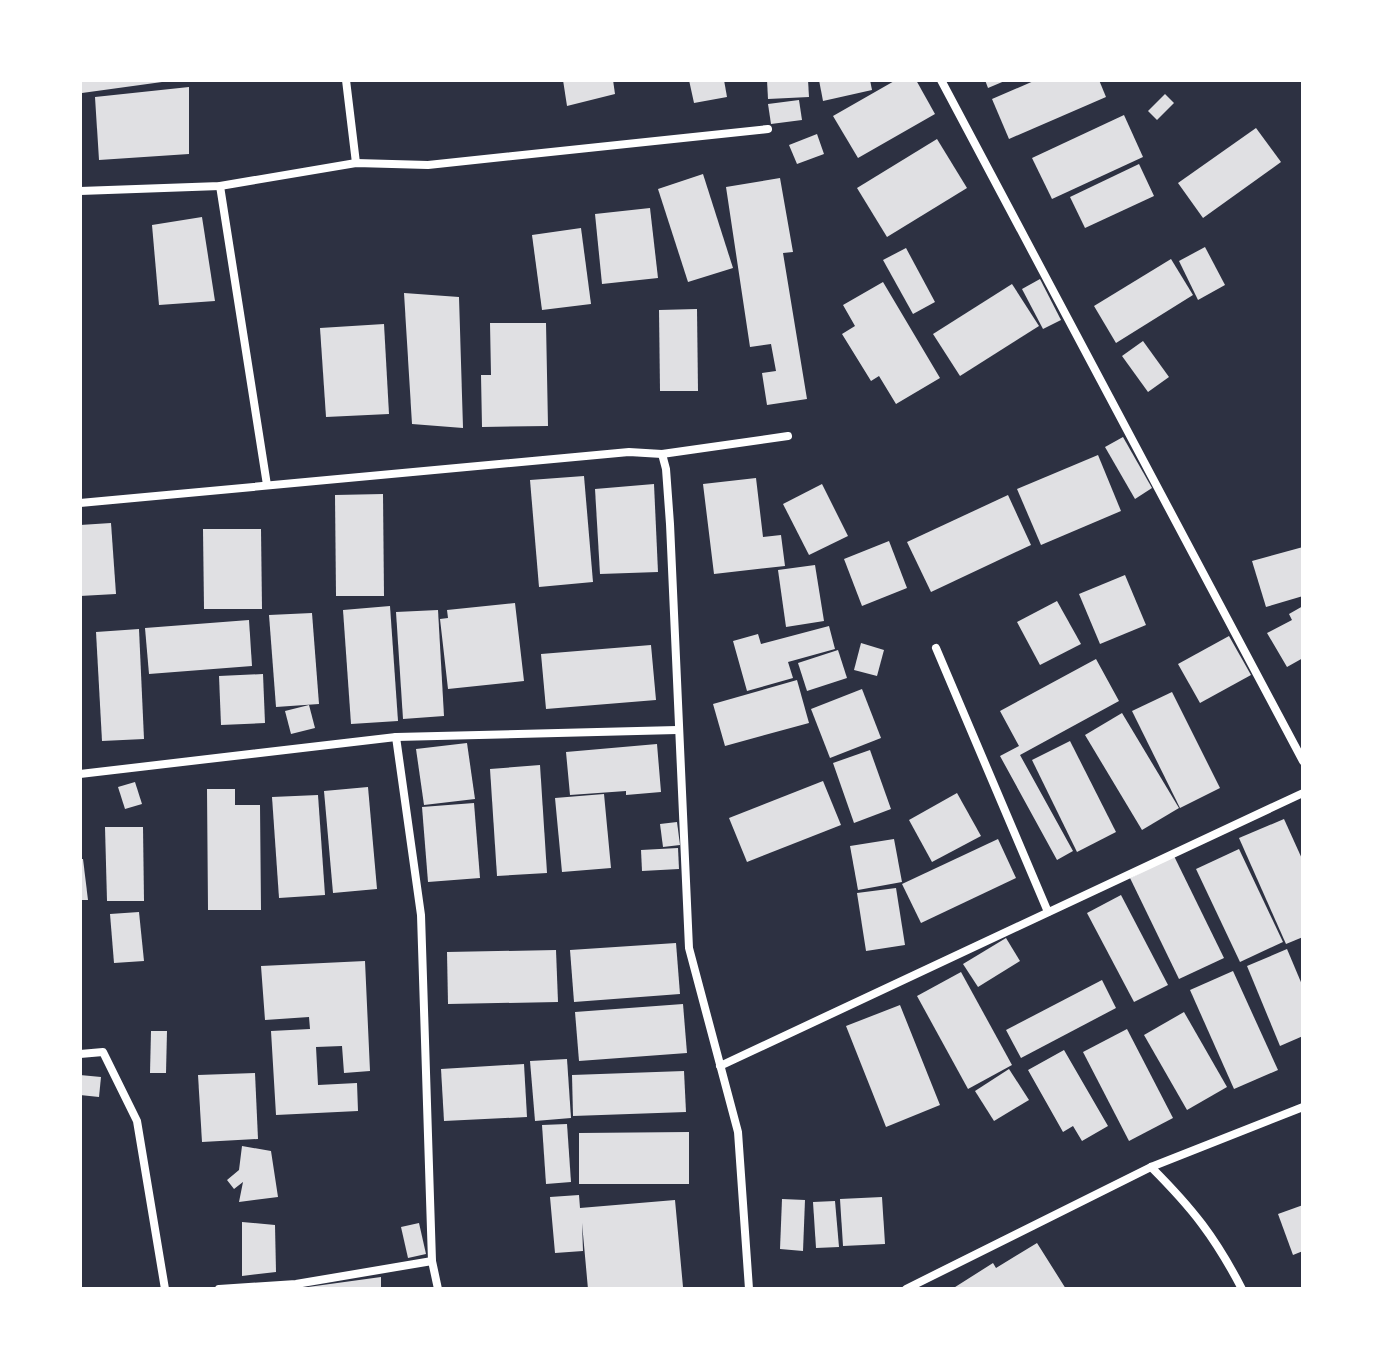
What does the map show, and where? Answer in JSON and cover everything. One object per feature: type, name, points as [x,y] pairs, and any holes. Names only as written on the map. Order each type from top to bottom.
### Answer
[{"type":"street","points":[[346,80],[356,163]]},
{"type":"street","points":[[941,80],[1303,761]]},
{"type":"street","points":[[80,191],[220,186],[356,163],[428,165],[768,129]]},
{"type":"street","points":[[220,186],[267,485]]},
{"type":"street","points":[[80,503],[629,452],[662,454],[788,436]]},
{"type":"street","points":[[662,454],[670,524],[689,948],[738,1132],[749,1289]]},
{"type":"street","points":[[936,648],[1048,912]]},
{"type":"street","points":[[80,774],[396,737],[677,730]]},
{"type":"street","points":[[396,737],[421,915],[432,1261],[438,1289]]},
{"type":"street","points":[[720,1066],[1303,793]]},
{"type":"street","points":[[80,1054],[103,1052],[137,1121],[165,1289]]},
{"type":"street","points":[[906,1289],[1151,1167],[1303,1107]]},
{"type":"street","points":[[1151,1167],[1188,1204],[1219,1245],[1242,1289]]},
{"type":"street","points":[[219,1289],[296,1284],[432,1261]]},
{"type":"building","points":[[81,80],[162,80],[162,82],[82,93]]},
{"type":"building","points":[[563,80],[613,80],[615,94],[567,106]]},
{"type":"building","points":[[689,80],[724,80],[727,97],[694,103]]},
{"type":"building","points":[[767,80],[808,80],[809,97],[768,99]]},
{"type":"building","points":[[819,80],[870,80],[872,90],[823,101]]},
{"type":"building","points":[[896,80],[916,80],[935,114],[858,158],[833,116]]},
{"type":"building","points":[[985,80],[1007,80],[988,88]]},
{"type":"building","points":[[1036,80],[1099,80],[1106,97],[1009,139],[992,99]]},
{"type":"building","points":[[189,87],[189,154],[99,160],[95,97]]},
{"type":"building","points":[[1165,94],[1174,103],[1157,120],[1148,111]]},
{"type":"building","points":[[799,100],[802,120],[771,124],[768,104]]},
{"type":"building","points":[[1124,115],[1143,157],[1052,199],[1032,158]]},
{"type":"building","points":[[1256,128],[1281,162],[1203,218],[1178,183]]},
{"type":"building","points":[[817,134],[824,154],[797,164],[789,145]]},
{"type":"building","points":[[937,139],[967,188],[887,237],[857,188]]},
{"type":"building","points":[[1139,164],[1154,196],[1085,228],[1070,197]]},
{"type":"building","points":[[703,174],[733,268],[688,282],[658,189]]},
{"type":"building","points":[[780,178],[793,252],[783,253],[807,399],[767,405],[762,373],[776,371],[771,344],[750,347],[726,187]]},
{"type":"building","points":[[650,208],[658,278],[602,284],[595,214]]},
{"type":"building","points":[[202,217],[215,301],[159,305],[152,225]]},
{"type":"building","points":[[581,228],[591,304],[542,310],[532,235]]},
{"type":"building","points":[[1205,247],[1225,285],[1198,300],[1179,261]]},
{"type":"building","points":[[906,248],[935,302],[913,314],[883,260]]},
{"type":"building","points":[[1171,259],[1193,295],[1116,343],[1094,306]]},
{"type":"building","points":[[1040,279],[1061,320],[1043,329],[1022,289]]},
{"type":"building","points":[[883,282],[940,378],[896,404],[879,376],[871,381],[842,334],[855,326],[843,305]]},
{"type":"building","points":[[1012,284],[1039,326],[960,376],[933,334]]},
{"type":"building","points":[[404,293],[459,297],[463,428],[412,424]]},
{"type":"building","points":[[697,309],[698,391],[660,391],[659,310]]},
{"type":"building","points":[[490,323],[546,323],[548,426],[482,427],[481,375],[491,375]]},
{"type":"building","points":[[384,324],[389,414],[326,417],[320,328]]},
{"type":"building","points":[[1143,341],[1169,377],[1148,392],[1122,356]]},
{"type":"building","points":[[1123,437],[1152,488],[1135,499],[1105,447]]},
{"type":"building","points":[[1098,455],[1121,511],[1041,545],[1017,489]]},
{"type":"building","points":[[584,476],[593,582],[539,587],[530,480]]},
{"type":"building","points":[[756,478],[763,537],[781,535],[785,566],[714,574],[703,484]]},
{"type":"building","points":[[654,484],[658,572],[600,574],[595,489]]},
{"type":"building","points":[[822,484],[848,536],[809,555],[783,504]]},
{"type":"building","points":[[383,494],[384,596],[336,596],[335,495]]},
{"type":"building","points":[[1008,495],[1031,545],[931,592],[907,542]]},
{"type":"building","points":[[111,523],[116,594],[80,596],[80,525]]},
{"type":"building","points":[[203,529],[261,529],[262,609],[204,609]]},
{"type":"building","points":[[889,541],[907,588],[862,606],[844,559]]},
{"type":"building","points":[[1303,547],[1303,596],[1266,607],[1252,561]]},
{"type":"building","points":[[815,565],[824,621],[786,627],[778,570]]},
{"type":"building","points":[[1125,575],[1146,625],[1100,644],[1079,594]]},
{"type":"building","points":[[1057,601],[1081,644],[1040,665],[1017,622]]},
{"type":"building","points":[[515,603],[524,681],[448,689],[440,619],[448,618],[447,610]]},
{"type":"building","points":[[390,606],[398,721],[351,724],[343,610]]},
{"type":"building","points":[[1303,606],[1303,658],[1287,667],[1267,633],[1292,620],[1289,614]]},
{"type":"building","points":[[438,610],[444,716],[403,719],[396,612]]},
{"type":"building","points":[[312,613],[319,704],[276,707],[269,615]]},
{"type":"building","points":[[249,620],[252,666],[149,674],[145,628]]},
{"type":"building","points":[[829,626],[835,649],[788,662],[793,678],[747,691],[733,641],[758,634],[761,644]]},
{"type":"building","points":[[139,629],[144,739],[102,741],[96,632]]},
{"type":"building","points":[[1229,636],[1251,675],[1200,703],[1178,664]]},
{"type":"building","points":[[861,643],[884,650],[877,676],[854,670]]},
{"type":"building","points":[[651,645],[656,700],[546,709],[541,654]]},
{"type":"building","points":[[838,650],[847,678],[807,691],[798,663]]},
{"type":"building","points":[[1096,659],[1119,701],[1020,755],[1073,851],[1057,860],[1000,756],[1019,746],[1000,711]]},
{"type":"building","points":[[263,674],[265,723],[221,725],[219,676]]},
{"type":"building","points":[[797,680],[809,723],[725,746],[713,704]]},
{"type":"building","points":[[862,689],[881,738],[830,758],[811,709]]},
{"type":"building","points":[[1172,692],[1220,788],[1180,808],[1132,711]]},
{"type":"building","points":[[309,705],[315,728],[291,734],[285,711]]},
{"type":"building","points":[[1122,713],[1179,808],[1142,830],[1085,735]]},
{"type":"building","points":[[1070,741],[1116,832],[1077,852],[1032,760]]},
{"type":"building","points":[[467,743],[475,799],[424,805],[416,749]]},
{"type":"building","points":[[657,744],[661,792],[570,795],[566,752]]},
{"type":"building","points":[[870,750],[891,809],[854,823],[833,763]]},
{"type":"building","points":[[540,765],[547,873],[497,876],[490,769]]},
{"type":"building","points":[[823,781],[841,825],[747,862],[729,818]]},
{"type":"building","points":[[135,782],[142,804],[125,809],[118,787]]},
{"type":"building","points":[[368,787],[377,889],[333,893],[324,791]]},
{"type":"building","points":[[207,789],[235,789],[235,805],[260,805],[261,910],[208,910]]},
{"type":"building","points":[[957,793],[981,836],[932,862],[909,820]]},
{"type":"building","points":[[604,794],[611,868],[562,872],[555,798]]},
{"type":"building","points":[[318,795],[325,895],[279,898],[272,797]]},
{"type":"building","points":[[474,803],[480,878],[428,882],[422,807]]},
{"type":"building","points":[[1284,819],[1303,861],[1303,937],[1286,944],[1239,838]]},
{"type":"building","points":[[677,822],[680,845],[663,847],[660,824]]},
{"type":"building","points":[[105,827],[143,827],[144,901],[107,901]]},
{"type":"building","points":[[894,839],[902,882],[858,890],[850,846]]},
{"type":"building","points":[[998,839],[1016,878],[921,923],[902,884]]},
{"type":"building","points":[[678,848],[679,869],[642,871],[641,850]]},
{"type":"building","points":[[1239,849],[1283,942],[1240,962],[1196,869]]},
{"type":"building","points":[[1174,856],[1224,958],[1179,979],[1130,878]]},
{"type":"building","points":[[80,859],[83,859],[88,900],[80,900]]},
{"type":"building","points":[[896,888],[905,945],[866,951],[857,893]]},
{"type":"building","points":[[1121,895],[1168,985],[1134,1002],[1087,913]]},
{"type":"building","points":[[139,912],[144,961],[114,963],[110,914]]},
{"type":"building","points":[[1006,938],[1020,961],[978,987],[963,964]]},
{"type":"building","points":[[676,943],[680,994],[574,1002],[570,950]]},
{"type":"building","points":[[1287,949],[1303,987],[1303,1036],[1280,1046],[1247,966]]},
{"type":"building","points":[[556,950],[558,1002],[448,1004],[447,952]]},
{"type":"building","points":[[365,961],[370,1071],[344,1073],[342,1046],[316,1047],[318,1085],[357,1083],[358,1111],[276,1115],[271,1031],[310,1029],[309,1017],[265,1020],[261,966]]},
{"type":"building","points":[[1233,971],[1278,1070],[1234,1089],[1190,990]]},
{"type":"building","points":[[961,972],[1012,1065],[968,1089],[917,996]]},
{"type":"building","points":[[1102,980],[1116,1008],[1021,1058],[1006,1030]]},
{"type":"building","points":[[683,1004],[687,1053],[579,1061],[575,1012]]},
{"type":"building","points":[[900,1005],[940,1105],[886,1127],[846,1026]]},
{"type":"building","points":[[1184,1012],[1227,1087],[1187,1110],[1144,1035]]},
{"type":"building","points":[[1127,1029],[1173,1118],[1129,1141],[1083,1052]]},
{"type":"building","points":[[151,1031],[167,1031],[166,1073],[150,1073]]},
{"type":"building","points":[[1064,1050],[1108,1126],[1082,1141],[1073,1126],[1063,1132],[1028,1070]]},
{"type":"building","points":[[567,1059],[571,1118],[535,1121],[530,1061]]},
{"type":"building","points":[[524,1064],[527,1117],[444,1121],[441,1069]]},
{"type":"building","points":[[1009,1069],[1029,1100],[994,1121],[975,1091]]},
{"type":"building","points":[[684,1071],[686,1112],[573,1116],[572,1075]]},
{"type":"building","points":[[255,1073],[258,1139],[202,1142],[198,1075]]},
{"type":"building","points":[[80,1075],[101,1077],[99,1097],[80,1095]]},
{"type":"building","points":[[567,1124],[571,1182],[546,1184],[542,1125]]},
{"type":"building","points":[[689,1132],[689,1184],[579,1184],[579,1133]]},
{"type":"building","points":[[242,1146],[271,1151],[278,1197],[239,1202],[243,1182],[234,1189],[227,1180],[239,1170]]},
{"type":"building","points":[[579,1195],[580,1208],[675,1200],[683,1287],[588,1289],[582,1223],[583,1251],[555,1253],[550,1197]]},
{"type":"building","points":[[882,1197],[885,1244],[843,1246],[840,1199]]},
{"type":"building","points":[[782,1199],[805,1200],[803,1251],[780,1249]]},
{"type":"building","points":[[835,1201],[839,1247],[816,1248],[813,1202]]},
{"type":"building","points":[[1303,1205],[1303,1251],[1293,1255],[1278,1214]]},
{"type":"building","points":[[242,1222],[275,1225],[276,1272],[242,1276]]},
{"type":"building","points":[[419,1223],[426,1254],[408,1258],[401,1227]]},
{"type":"building","points":[[1037,1243],[1066,1289],[952,1289],[993,1263],[996,1268]]},
{"type":"building","points":[[381,1277],[381,1289],[308,1289],[308,1287]]}]
